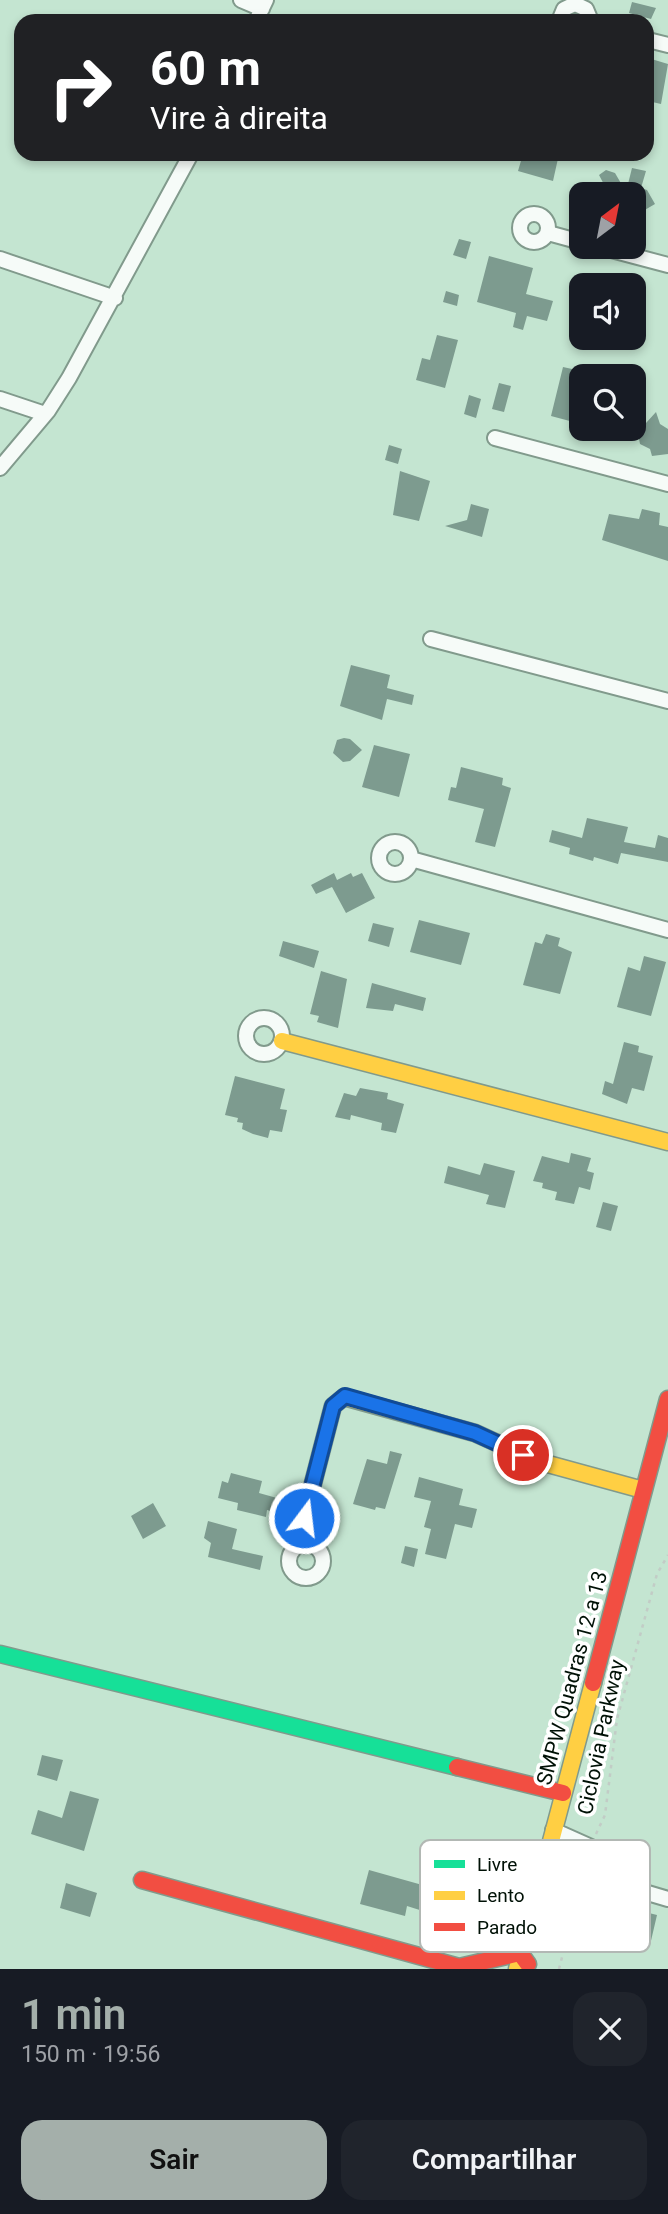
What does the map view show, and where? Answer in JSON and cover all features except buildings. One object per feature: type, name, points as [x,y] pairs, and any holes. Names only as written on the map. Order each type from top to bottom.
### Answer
[{"type":"street","points":[[241,0],[261,10]]},
{"type":"street","points":[[562,14],[564,9],[575,4],[586,9],[588,14]]},
{"type":"street","points":[[0,468],[45,414],[116,298],[187,161]]},
{"type":"street","points":[[548,233],[569,239]]},
{"type":"street","points":[[0,259],[116,298]]},
{"type":"street","points":[[645,259],[668,265]]},
{"type":"street","points":[[0,399],[45,414]]},
{"type":"street","points":[[495,438],[668,484]]},
{"type":"street","points":[[431,639],[668,701]]},
{"type":"street","points":[[411,859],[668,930]]},
{"type":"street","points":[[282,1041],[668,1142]]},
{"type":"street","points":[[304,1545],[304,1518],[333,1406],[345,1396],[475,1433],[537,1461],[643,1490]]},
{"type":"street","name":"SMPW Quadras 12 a 13","points":[[550,1840],[668,1399]]},
{"type":"street","points":[[0,1654],[563,1793]]},
{"type":"street","points":[[553,1830],[575,1840]]},
{"type":"street","points":[[142,1880],[460,1968],[519,1961],[532,1969]]},
{"type":"street","points":[[650,1894],[668,1899]]},
{"type":"path","name":"Ciclovia Parkway","points":[[594,1840],[605,1815],[617,1719],[657,1574],[668,1555]]},
{"type":"path","name":"Ciclovia Parkway","points":[[559,1969],[563,1952]]},
{"type":"traffic: fast","points":[[0,1654],[457,1767]]},
{"type":"traffic: slow","points":[[282,1041],[668,1142]]},
{"type":"traffic: slow","points":[[304,1545],[304,1518],[333,1406],[344,1397],[475,1433],[537,1461],[643,1490]]},
{"type":"traffic: slow","points":[[551,1840],[593,1683]]},
{"type":"traffic: slow","points":[[517,1969],[522,1952]]},
{"type":"traffic: jam","points":[[593,1683],[668,1399]]},
{"type":"traffic: jam","points":[[457,1767],[563,1793]]},
{"type":"traffic: jam","points":[[142,1880],[459,1967],[520,1953],[528,1964]]},
{"type":"route","points":[[304,1518],[333,1406],[345,1396],[475,1433],[523,1455]]}]
